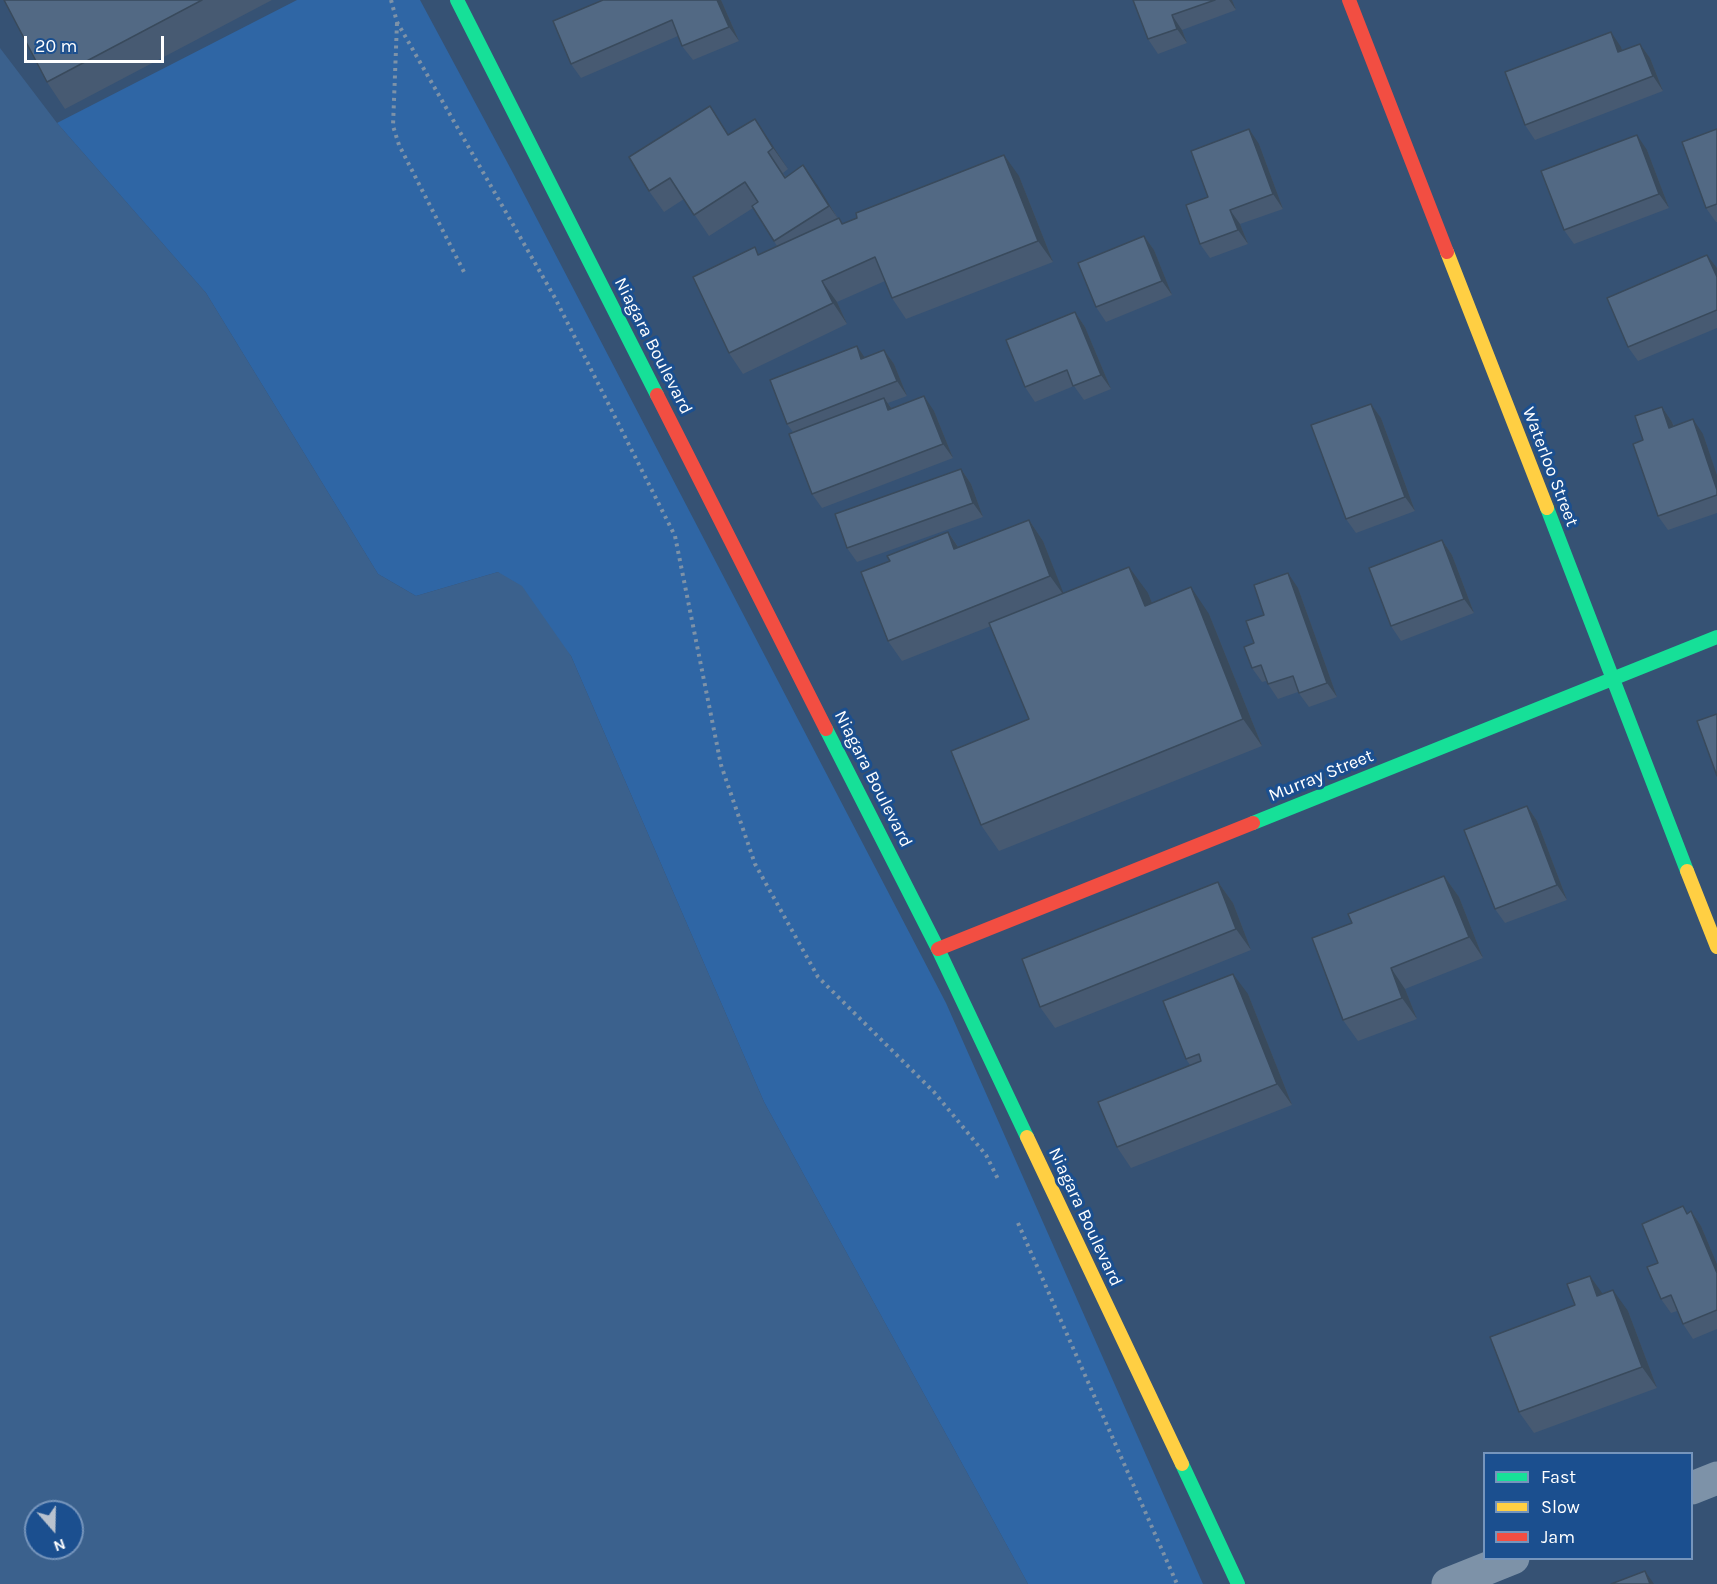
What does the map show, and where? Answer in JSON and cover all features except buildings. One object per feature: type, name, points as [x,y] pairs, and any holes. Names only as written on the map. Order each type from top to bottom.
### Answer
[{"type":"street","name":"Niagara Boulevard","points":[[457,0],[938,949],[1238,1584]]},
{"type":"street","name":"Waterloo Street","points":[[1350,0],[1717,947]]},
{"type":"street","name":"Murray Street","points":[[938,949],[1717,637]]},
{"type":"street","points":[[1693,1488],[1717,1478]]},
{"type":"street","points":[[1448,1584],[1508,1560]]},
{"type":"path","points":[[391,0],[397,22],[555,298],[675,536],[721,765],[755,864],[818,977],[934,1092],[986,1155],[1001,1186]]},
{"type":"path","points":[[397,22],[393,126],[399,145],[464,272]]},
{"type":"path","points":[[1016,1218],[1177,1584]]},
{"type":"shaded area","points":[[297,0],[420,0],[513,173],[946,1003],[1203,1584],[1028,1584],[764,1102],[571,656],[498,572],[416,596],[378,574],[206,293],[57,123]]},
{"type":"shaded area","points":[[0,48],[57,123],[206,293],[378,574],[416,596],[498,572],[522,586],[571,656],[764,1102],[1028,1584],[0,1584]]},
{"type":"traffic: fast","points":[[457,0],[657,395]]},
{"type":"traffic: fast","points":[[1547,508],[1687,871]]},
{"type":"traffic: fast","points":[[1253,823],[1717,637]]},
{"type":"traffic: fast","points":[[826,729],[938,949],[1027,1137]]},
{"type":"traffic: fast","points":[[1182,1464],[1238,1584]]},
{"type":"traffic: slow","points":[[1447,252],[1547,508]]},
{"type":"traffic: slow","points":[[1687,871],[1717,947]]},
{"type":"traffic: slow","points":[[1027,1137],[1182,1464]]},
{"type":"traffic: jam","points":[[1349,0],[1447,252]]},
{"type":"traffic: jam","points":[[657,395],[826,729]]},
{"type":"traffic: jam","points":[[938,949],[1253,823]]}]
